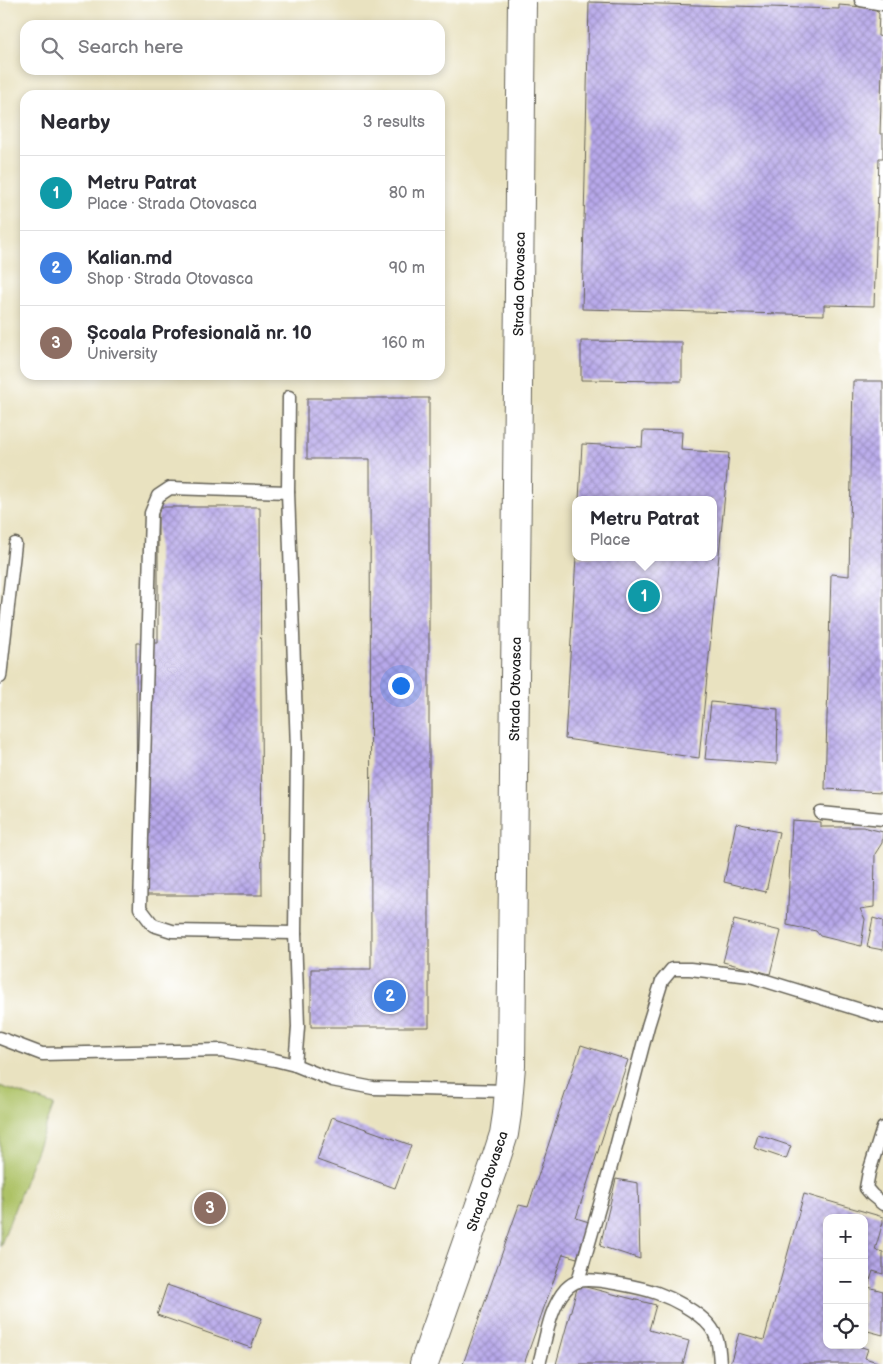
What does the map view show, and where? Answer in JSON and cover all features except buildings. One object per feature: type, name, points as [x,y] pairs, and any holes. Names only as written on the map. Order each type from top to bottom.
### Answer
[{"type":"street","name":"Strada Otovasca","points":[[424,1364],[504,1134],[511,1066],[522,0]]},
{"type":"lane","points":[[861,0],[883,4]]},
{"type":"lane","points":[[289,397],[288,492],[297,748],[295,933],[298,1027],[295,1065]]},
{"type":"lane","points":[[288,492],[170,488],[158,496],[151,513],[140,908],[153,925],[172,931],[295,933]]},
{"type":"lane","points":[[0,677],[15,544]]},
{"type":"lane","points":[[821,813],[883,819]]},
{"type":"lane","points":[[578,1281],[659,990],[662,981],[672,969],[690,969],[750,976],[883,1016]]},
{"type":"lane","points":[[0,1038],[42,1054],[222,1050],[276,1060],[295,1065],[332,1080],[373,1088],[508,1091]]},
{"type":"lane","points":[[883,1128],[866,1188],[883,1204]]},
{"type":"lane","points":[[540,1364],[552,1316],[559,1299],[567,1288],[578,1281],[591,1280],[658,1293],[686,1307],[710,1325],[719,1342],[720,1364]]},
{"type":"green space","points":[[0,1086],[54,1105],[0,1247]]},
{"type":"place","name":"Metru Patrat","points":[[644,596]]},
{"type":"place","name":"Kalian.md","points":[[390,996]]},
{"type":"place","name":"Școala Profesională nr. 10","points":[[210,1208]]}]
